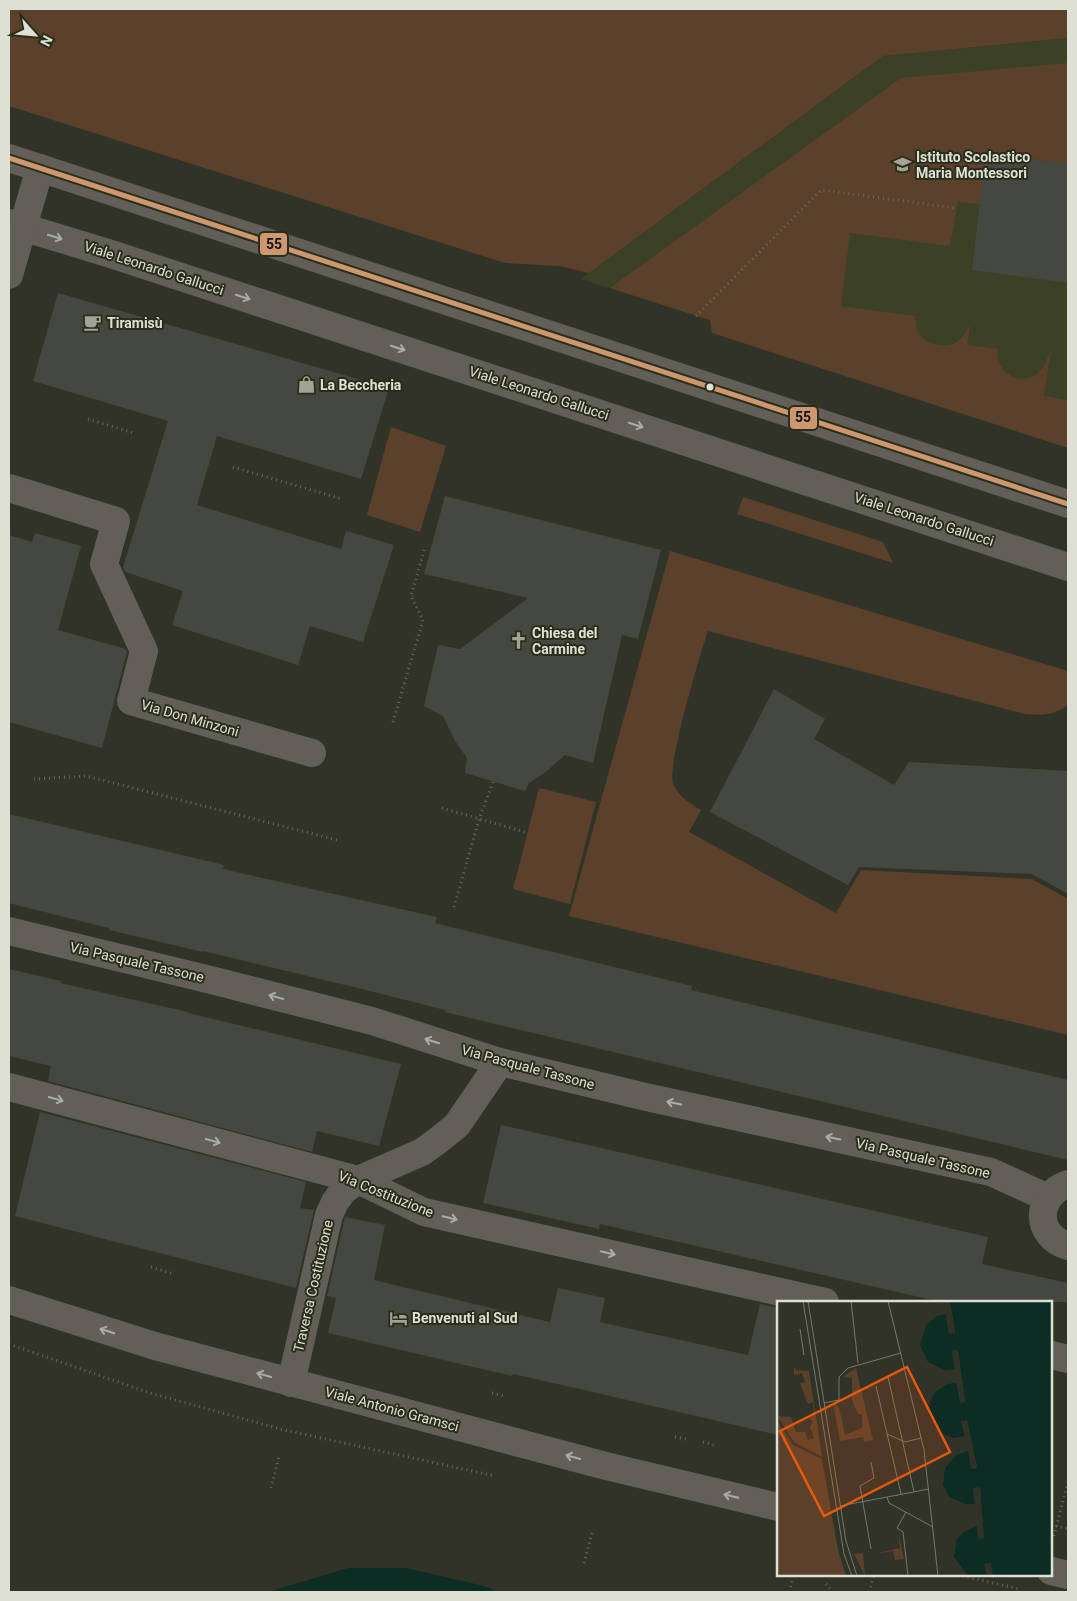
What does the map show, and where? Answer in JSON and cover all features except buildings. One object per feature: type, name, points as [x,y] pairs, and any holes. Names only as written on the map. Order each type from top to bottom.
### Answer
[{"type":"street","points":[[9,158],[1068,504]]},
{"type":"street","points":[[9,275],[16,225],[40,168]]},
{"type":"street","name":"Viale Leonardo Gallucci","points":[[16,225],[111,254],[1068,567]]},
{"type":"street","name":"Via Don Minzoni","points":[[9,488],[116,521],[104,564],[144,651],[131,701],[312,753]]},
{"type":"street","name":"Via Pasquale Tassone","points":[[9,931],[372,1022],[500,1062],[646,1097],[991,1172],[1058,1191]]},
{"type":"street","name":"Traversa Costituzione","points":[[291,1383],[329,1215],[335,1202],[343,1191],[358,1180],[422,1152],[440,1140],[457,1125],[500,1062]]},
{"type":"street","name":"Via Costituzione","points":[[9,1087],[358,1180],[424,1212],[821,1301]]},
{"type":"street","points":[[1058,1191],[1044,1208],[1044,1225],[1051,1236],[1068,1246]]},
{"type":"street","name":"Viale Antonio Gramsci","points":[[9,1300],[155,1346],[291,1383],[606,1466],[777,1507]]},
{"type":"street","points":[[1052,1355],[1068,1359]]},
{"type":"street","points":[[1052,1571],[1068,1575]]},
{"type":"path","points":[[696,316],[821,190],[956,208]]},
{"type":"path","points":[[88,419],[133,433]]},
{"type":"path","points":[[233,466],[342,498]]},
{"type":"path","points":[[393,722],[423,620],[411,596],[425,547]]},
{"type":"path","points":[[34,779],[86,776],[337,840]]},
{"type":"path","points":[[454,907],[479,819],[493,782]]},
{"type":"path","points":[[442,808],[528,832]]},
{"type":"path","points":[[151,1266],[174,1274]]},
{"type":"path","points":[[9,1344],[150,1393],[280,1429],[502,1478]]},
{"type":"path","points":[[492,1394],[504,1396]]},
{"type":"path","points":[[676,1437],[686,1439]]},
{"type":"path","points":[[703,1442],[714,1445]]},
{"type":"path","points":[[271,1488],[279,1457]]},
{"type":"path","points":[[1057,1526],[1068,1481]]},
{"type":"path","points":[[1052,1525],[1068,1529]]},
{"type":"path","points":[[584,1563],[592,1533]]},
{"type":"path","points":[[869,1592],[874,1576]]},
{"type":"path","points":[[962,1576],[1024,1590]]},
{"type":"path","points":[[790,1592],[792,1581]]},
{"type":"path","points":[[826,1584],[833,1592]]},
{"type":"shaded area","points":[[9,9],[1068,9],[1068,38],[883,56],[589,273],[559,266],[505,263],[9,106]]},
{"type":"shaded area","name":"Istituto Scolastico Maria Montessori","points":[[1068,38],[1068,435],[581,279],[883,56]]},
{"type":"shaded area","name":"Istituto Scolastico Maria Montessori","points":[[1068,63],[1068,164],[986,152],[981,204],[958,202],[950,246],[850,233],[841,306],[915,316],[917,330],[925,340],[945,346],[957,342],[970,325],[967,345],[998,349],[1000,364],[1009,375],[1016,378],[1030,378],[1040,372],[1051,349],[1044,396],[1068,400],[1068,448],[712,333],[710,320],[610,288],[901,78]]},
{"type":"shaded area","points":[[391,427],[446,446],[420,532],[367,515]]},
{"type":"shaded area","points":[[743,497],[883,542],[893,563],[737,514]]},
{"type":"shaded area","points":[[670,551],[1068,671],[1068,705],[1048,714],[1025,714],[708,631],[685,709],[672,773],[673,784],[681,796],[701,810],[689,832],[836,913],[861,870],[1032,879],[1068,899],[1068,1035],[569,916]]},
{"type":"shaded area","points":[[539,788],[596,802],[570,904],[513,889]]},
{"type":"water","points":[[348,1568],[406,1568],[484,1586],[498,1592],[268,1592]]},
{"type":"transit line","name":"55","points":[[9,158],[1068,504]]},
{"type":"place","name":"Istituto Scolastico Maria Montessori","points":[[902,165]]},
{"type":"place","name":"Tiramisù","points":[[93,323]]},
{"type":"place","name":"La Beccheria","points":[[306,385]]},
{"type":"place","name":"Chiesa del Carmine","points":[[518,641]]},
{"type":"place","name":"Benvenuti al Sud","points":[[398,1318]]}]
